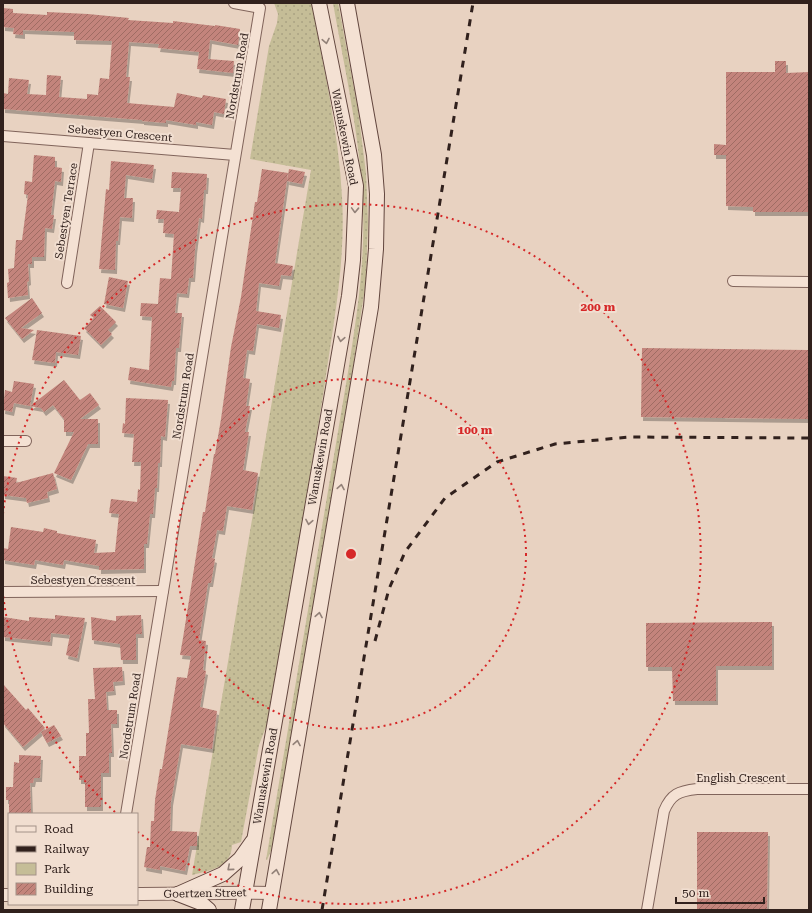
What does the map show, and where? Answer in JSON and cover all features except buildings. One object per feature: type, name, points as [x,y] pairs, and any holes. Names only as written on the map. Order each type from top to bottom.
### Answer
[{"type":"main road","name":"Wanuskewin Road","points":[[242,910],[349,296],[353,260],[356,186],[319,3]]},
{"type":"main road","name":"Wanuskewin Road","points":[[269,910],[371,307],[376,249],[377,194],[374,155],[347,3]]},
{"type":"main road","points":[[178,894],[223,874],[240,859],[254,838]]},
{"type":"main road","points":[[178,894],[201,903],[210,910]]},
{"type":"street","name":"Nordstrum Road","points":[[126,813],[260,8],[234,3]]},
{"type":"street","name":"Sebestyen Crescent","points":[[3,136],[235,155]]},
{"type":"street","name":"Sebestyen Terrace","points":[[67,283],[89,143]]},
{"type":"street","points":[[733,281],[809,282]]},
{"type":"street","points":[[3,441],[26,441]]},
{"type":"street","name":"Sebestyen Crescent","points":[[3,592],[162,591]]},
{"type":"street","name":"English Crescent","points":[[647,910],[664,811],[668,801],[676,794],[686,790],[697,789],[809,789]]},
{"type":"street","name":"Goertzen Street","points":[[138,894],[245,892],[272,893]]},
{"type":"green space","points":[[274,3],[312,3],[338,148],[343,221],[338,293],[269,719],[259,745],[241,842],[232,845],[230,856],[218,867],[192,875],[311,170],[250,159],[269,46],[277,23],[278,14]]},
{"type":"green space","points":[[333,3],[338,3],[358,110],[366,173],[368,222],[366,281],[348,400],[273,846],[266,860],[349,366],[362,268],[362,183],[352,106]]},
{"type":"railway","points":[[322,910],[473,3]]},
{"type":"railway","points":[[375,641],[389,589],[405,552],[445,498],[497,462],[555,444],[629,437],[809,438]]}]
